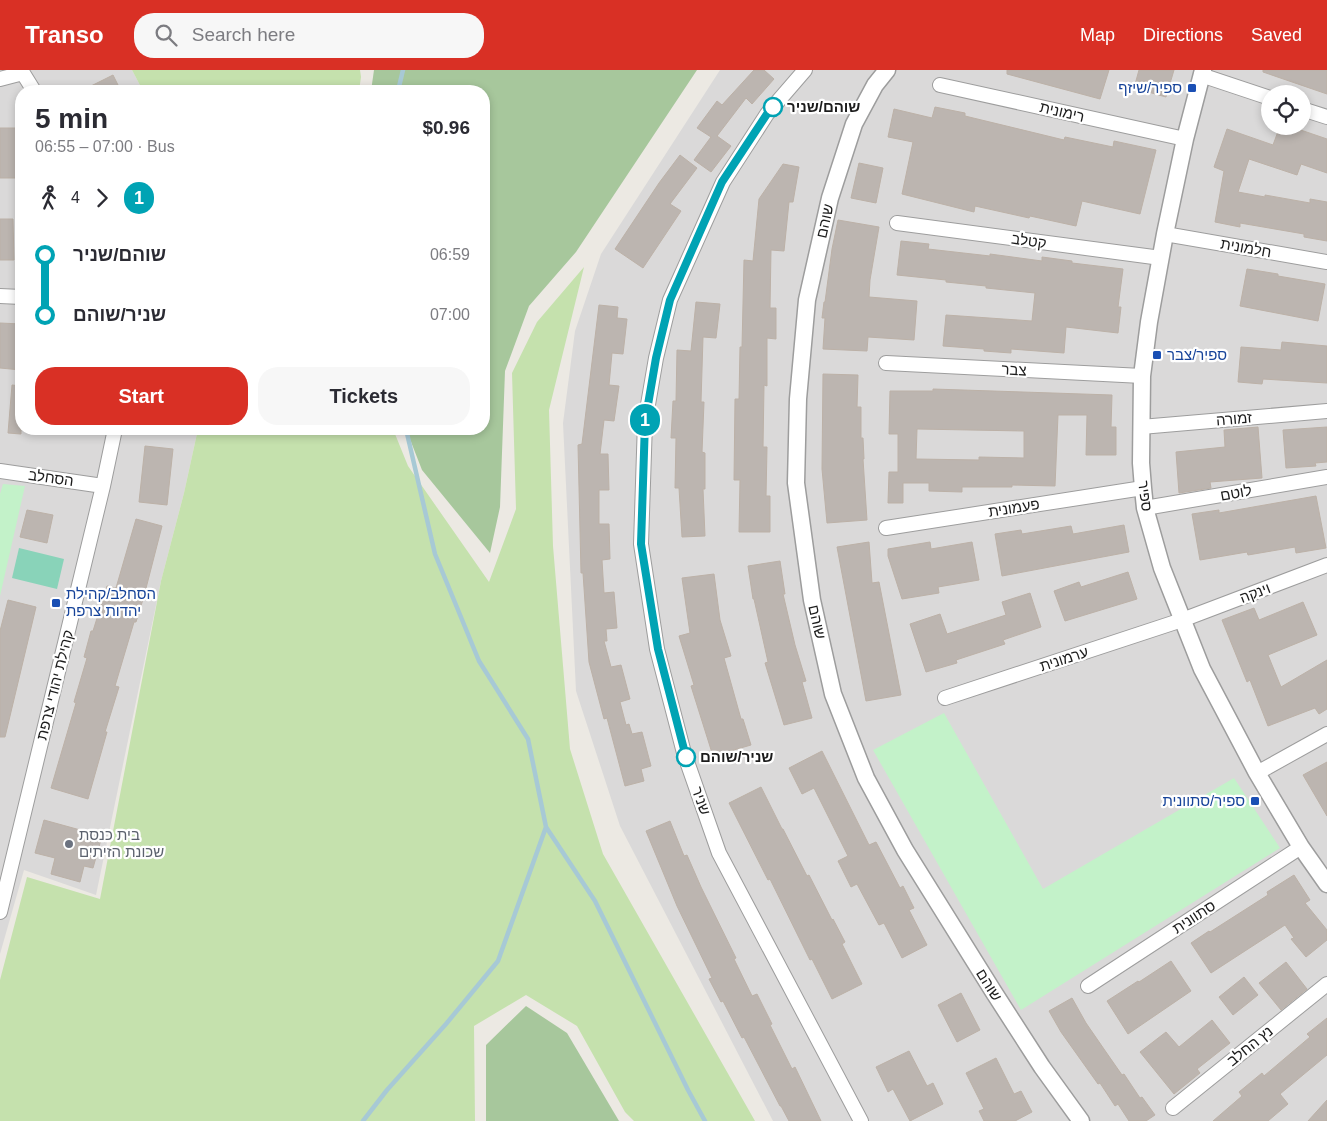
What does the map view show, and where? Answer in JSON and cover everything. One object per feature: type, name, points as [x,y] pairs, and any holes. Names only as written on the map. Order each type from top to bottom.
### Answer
[{"type":"street","name":"שניר","points":[[805,70],[767,114],[722,182],[670,300],[656,358],[645,422],[641,544],[658,649],[684,753],[719,853],[861,1121]]},
{"type":"street","name":"שוהם","points":[[887,70],[875,85],[854,124],[830,198],[807,300],[798,399],[796,483],[812,600],[833,694],[866,778],[905,850],[993,991],[1042,1067],[1081,1121]]},
{"type":"street","points":[[0,79],[22,72],[30,85]]},
{"type":"street","points":[[1202,73],[1261,95]]},
{"type":"street","name":"ספיר","points":[[1202,73],[1185,139],[1160,258],[1149,322],[1142,376],[1141,427],[1145,508],[1162,568],[1202,670],[1300,847],[1327,884]]},
{"type":"street","name":"רימונית","points":[[940,85],[1185,139]]},
{"type":"street","points":[[1311,112],[1327,118]]},
{"type":"street","name":"קטלב","points":[[897,223],[1160,258]]},
{"type":"street","name":"חלמונית","points":[[1165,234],[1327,262]]},
{"type":"street","points":[[0,296],[15,297]]},
{"type":"street","name":"צבר","points":[[886,363],[1142,376]]},
{"type":"street","name":"זמורה","points":[[1141,427],[1327,412]]},
{"type":"street","name":"קהילת יהודי צרפת","points":[[0,912],[114,435]]},
{"type":"street","name":"הסחלב","points":[[0,471],[103,486]]},
{"type":"street","name":"לוטם","points":[[1145,508],[1327,477]]},
{"type":"street","name":"פעמונית","points":[[886,528],[1143,488]]},
{"type":"street","name":"וינקה","points":[[1182,620],[1327,565]]},
{"type":"street","name":"ערמונית","points":[[945,698],[1182,620]]},
{"type":"street","points":[[1258,774],[1327,734]]},
{"type":"street","name":"סתוונית","points":[[1088,986],[1300,847]]},
{"type":"street","name":"נץ החלב","points":[[1173,1108],[1327,984]]},
{"type":"shaded area","points":[[0,70],[132,70],[140,85],[15,85],[15,435],[197,435],[161,581],[96,895],[24,870],[0,954]]},
{"type":"shaded area","points":[[720,70],[1327,70],[1327,1121],[773,1121],[620,826],[576,691],[563,423],[575,331],[601,254]]},
{"type":"green space","points":[[132,70],[360,70],[361,77],[360,85],[140,85]]},
{"type":"green space","points":[[374,70],[697,70],[576,252],[529,306],[505,371],[500,507],[490,553],[422,470],[408,435],[490,435],[490,85],[372,85]]},
{"type":"green space","points":[[584,267],[549,410],[553,546],[570,749],[603,854],[755,1121],[634,1121],[625,1112],[577,1026],[526,995],[474,1026],[475,1121],[0,1121],[0,980],[27,877],[100,899],[161,581],[197,435],[395,435],[408,466],[489,582],[516,509],[512,373],[537,322]]},
{"type":"green space","points":[[3,484],[25,486],[0,596],[0,494]]},
{"type":"green space","points":[[19,548],[64,559],[57,589],[12,578]]},
{"type":"green space","points":[[944,713],[1043,889],[1234,778],[1280,848],[1021,1010],[873,750]]},
{"type":"green space","points":[[526,1006],[567,1033],[619,1121],[486,1121],[486,1045]]},
{"type":"building","points":[[754,70],[764,70],[774,79],[752,104],[746,98],[717,136],[731,146],[711,172],[694,160],[711,137],[697,128],[717,101],[722,105]]},
{"type":"building","points":[[1007,70],[1109,70],[1100,99],[1007,74]]},
{"type":"building","points":[[1139,70],[1174,70],[1166,97],[1134,88]]},
{"type":"building","points":[[1263,70],[1327,70],[1327,94],[1311,88],[1311,85],[1301,85],[1263,72]]},
{"type":"building","points":[[113,75],[118,85],[93,85]]},
{"type":"building","points":[[935,107],[965,113],[965,116],[1064,140],[1065,137],[1113,147],[1114,141],[1156,150],[1140,214],[1082,201],[1076,226],[975,206],[974,212],[902,194],[913,142],[888,137],[894,109],[932,118]]},
{"type":"building","points":[[0,128],[15,128],[15,178],[0,178]]},
{"type":"building","points":[[1227,129],[1273,145],[1277,135],[1311,134],[1327,139],[1327,173],[1301,164],[1297,175],[1249,159],[1238,192],[1310,203],[1310,199],[1327,202],[1327,241],[1304,237],[1304,234],[1240,223],[1240,227],[1215,222],[1224,171],[1214,167]]},
{"type":"building","points":[[680,155],[697,168],[670,204],[681,211],[643,268],[615,249]]},
{"type":"building","points":[[859,163],[883,168],[876,203],[851,198]]},
{"type":"building","points":[[783,164],[799,167],[793,202],[789,202],[784,251],[771,250],[770,308],[776,308],[776,339],[767,338],[767,386],[764,385],[763,447],[767,447],[766,496],[770,496],[770,532],[739,532],[740,480],[734,480],[735,399],[739,399],[744,260],[753,261],[759,199]]},
{"type":"building","points":[[0,219],[13,219],[14,260],[0,260]]},
{"type":"building","points":[[838,220],[879,227],[869,297],[917,301],[914,340],[868,337],[867,351],[823,349],[825,318],[822,318]]},
{"type":"building","points":[[901,241],[929,244],[928,249],[990,256],[990,254],[1042,261],[1042,257],[1072,261],[1072,263],[1123,269],[1118,307],[1121,307],[1118,333],[1066,327],[1064,353],[1011,349],[1011,353],[943,346],[946,315],[1032,321],[1035,293],[897,275]]},
{"type":"building","points":[[1247,269],[1325,284],[1318,321],[1240,306]]},
{"type":"building","points":[[696,302],[720,304],[716,338],[703,337],[701,402],[704,402],[702,452],[705,453],[705,489],[703,489],[705,536],[682,537],[679,488],[675,488],[676,438],[671,438],[673,401],[676,401],[677,350],[691,351]]},
{"type":"building","points":[[599,305],[618,307],[617,318],[627,319],[623,354],[612,353],[609,385],[619,386],[614,421],[604,420],[600,454],[608,454],[609,490],[599,490],[599,524],[609,524],[610,559],[602,560],[604,593],[614,592],[617,628],[606,629],[607,641],[604,641],[611,667],[621,665],[630,699],[620,702],[626,725],[629,724],[632,734],[642,732],[651,766],[641,769],[644,781],[625,786],[607,718],[604,719],[589,662],[583,573],[581,573],[578,445],[582,444]]},
{"type":"building","points":[[0,323],[15,324],[15,369],[0,368]]},
{"type":"building","points":[[1282,342],[1327,346],[1327,383],[1263,379],[1262,384],[1238,382],[1241,347],[1281,350]]},
{"type":"building","points":[[823,374],[858,375],[857,407],[861,407],[861,438],[863,438],[867,520],[827,523],[822,469]]},
{"type":"building","points":[[12,385],[15,385],[15,434],[8,433]]},
{"type":"building","points":[[933,389],[1112,395],[1111,427],[1116,427],[1116,455],[1086,455],[1087,415],[1058,415],[1055,486],[962,487],[962,492],[929,491],[929,483],[903,483],[903,503],[888,503],[889,472],[898,472],[898,434],[889,434],[890,391],[933,391]],"holes":[[[917,429],[1024,431],[1024,458],[979,457],[979,460],[916,459]]]},
{"type":"building","points":[[1258,427],[1262,478],[1210,482],[1211,488],[1179,493],[1176,452],[1225,447],[1224,430]]},
{"type":"building","points":[[1327,427],[1327,462],[1315,463],[1316,466],[1286,468],[1283,430]]},
{"type":"building","points":[[145,446],[173,449],[167,505],[139,502]]},
{"type":"building","points":[[1316,496],[1326,548],[1296,553],[1295,547],[1248,555],[1247,552],[1200,560],[1192,514],[1219,510],[1219,513]]},
{"type":"building","points":[[27,510],[53,515],[47,543],[20,537]]},
{"type":"building","points":[[136,519],[162,526],[144,596],[136,622],[134,622],[115,686],[119,687],[88,799],[51,788],[76,703],[74,702],[87,658],[84,657],[91,631],[93,631],[107,586],[116,588]]},
{"type":"building","points":[[1124,525],[1129,552],[1002,576],[995,534],[1021,530],[1022,534],[1071,526],[1073,534]]},
{"type":"building","points":[[869,542],[872,583],[879,582],[901,695],[866,701],[837,547]]},
{"type":"building","points":[[930,542],[931,549],[972,542],[979,580],[938,587],[939,593],[902,599],[888,556],[888,549]]},
{"type":"building","points":[[780,561],[785,594],[783,594],[806,681],[802,682],[812,718],[784,725],[765,663],[768,662],[753,599],[748,566]]},
{"type":"building","points":[[1128,572],[1137,599],[1065,621],[1054,591],[1079,582],[1081,587]]},
{"type":"building","points":[[714,574],[720,620],[731,656],[724,658],[741,719],[743,719],[751,745],[713,756],[691,686],[694,685],[679,636],[690,633],[682,578]]},
{"type":"building","points":[[1030,593],[1041,627],[1003,640],[1005,644],[956,660],[957,663],[926,672],[910,624],[940,614],[947,634],[1006,615],[1002,602]]},
{"type":"building","points":[[8,600],[36,607],[5,737],[0,737],[0,631]]},
{"type":"building","points":[[1303,602],[1317,635],[1268,655],[1281,687],[1327,660],[1327,709],[1319,714],[1315,708],[1268,726],[1250,680],[1247,682],[1222,620],[1254,608],[1259,620]]},
{"type":"building","points":[[822,751],[869,845],[876,842],[900,888],[903,886],[914,908],[909,910],[927,945],[902,958],[884,923],[879,925],[857,884],[851,887],[838,861],[848,856],[814,788],[802,794],[789,768]]},
{"type":"building","points":[[1327,762],[1327,816],[1303,775]]},
{"type":"building","points":[[761,787],[807,876],[809,875],[845,942],[842,944],[862,984],[832,999],[729,803]]},
{"type":"building","name":"בית כנסת שכונת הזיתים","points":[[44,820],[102,836],[93,868],[84,866],[80,882],[51,874],[55,858],[35,853]]},
{"type":"building","points":[[670,821],[684,856],[687,855],[752,996],[757,994],[792,1069],[795,1067],[821,1121],[789,1121],[744,1037],[742,1038],[709,979],[712,978],[677,906],[646,831]]},
{"type":"building","points":[[1294,875],[1310,900],[1305,903],[1327,930],[1327,940],[1306,957],[1291,939],[1294,938],[1285,925],[1211,973],[1191,943],[1268,895],[1267,892]]},
{"type":"building","points":[[1171,961],[1191,991],[1128,1034],[1107,1001]]},
{"type":"building","points":[[1286,962],[1307,989],[1281,1010],[1259,983]]},
{"type":"building","points":[[1244,977],[1258,995],[1233,1015],[1219,997]]},
{"type":"building","points":[[961,993],[980,1030],[957,1042],[938,1005]]},
{"type":"building","points":[[1072,998],[1086,1023],[1122,1075],[1124,1074],[1140,1098],[1142,1097],[1155,1115],[1146,1121],[1129,1121],[1118,1104],[1115,1106],[1100,1083],[1098,1084],[1061,1032],[1049,1011]]},
{"type":"building","points":[[1327,1018],[1327,1055],[1280,1094],[1288,1104],[1268,1121],[1213,1121],[1242,1096],[1239,1092],[1262,1073],[1264,1076],[1310,1037],[1307,1034]]},
{"type":"building","points":[[1212,1020],[1230,1043],[1197,1069],[1200,1073],[1174,1094],[1140,1052],[1166,1032],[1179,1047]]},
{"type":"building","points":[[909,1051],[927,1086],[933,1083],[943,1104],[910,1121],[893,1089],[888,1092],[876,1067]]},
{"type":"building","points":[[996,1058],[1014,1094],[1021,1091],[1032,1112],[1015,1121],[984,1121],[979,1111],[984,1109],[966,1073]]},
{"type":"building","points":[[1327,1100],[1327,1121],[1308,1121]]},
{"type":"waterway","points":[[399,85],[403,70]]},
{"type":"waterway","points":[[407,435],[435,554],[479,661],[528,739],[546,827],[595,901],[705,1121]]},
{"type":"waterway","points":[[363,1121],[387,1090],[446,1024],[498,961],[546,827]]},
{"type":"bus line","name":"1","points":[[686,757],[658,649],[641,544],[645,422],[656,358],[670,300],[722,182],[773,107]]},
{"type":"place","name":"ספיר/שיזף","points":[[1192,88]]},
{"type":"place","name":"שוהם/שניר","points":[[773,107]]},
{"type":"place","name":"ספיר/צבר","points":[[1157,355]]},
{"type":"place","name":"הסחלב/קהילת יהדות צרפת","points":[[56,603]]},
{"type":"place","name":"שניר/שוהם","points":[[686,757]]},
{"type":"place","name":"ספיר/סתוונית","points":[[1255,801]]},
{"type":"place","name":"בית כנסת שכונת הזיתים","points":[[69,844]]}]
